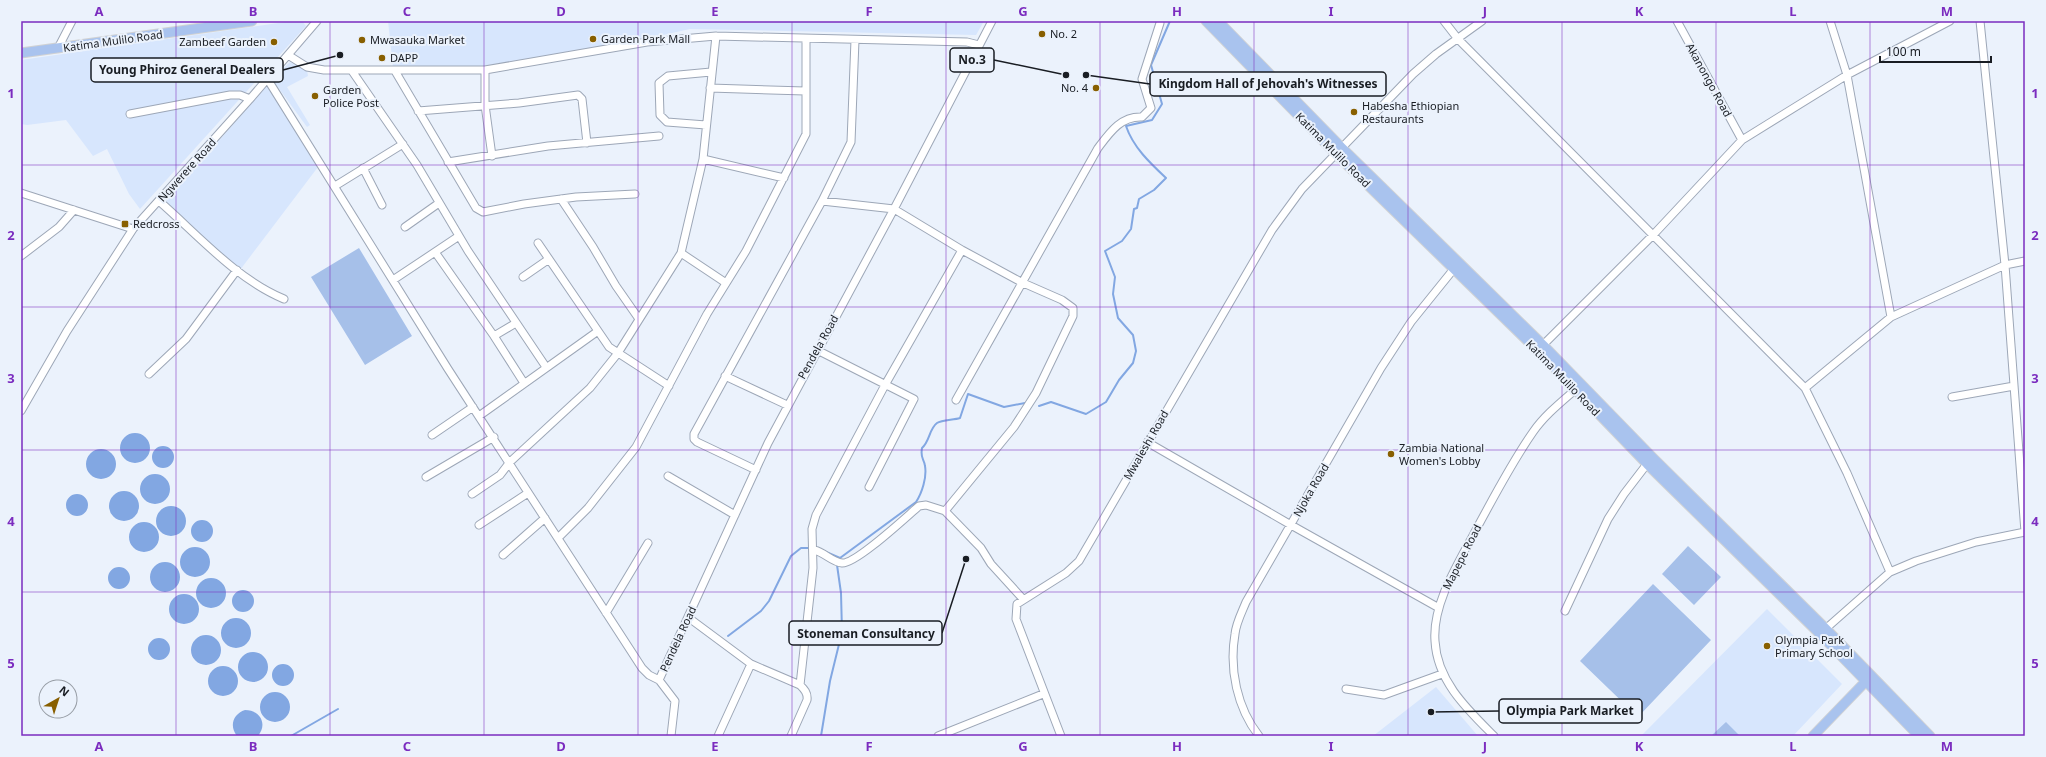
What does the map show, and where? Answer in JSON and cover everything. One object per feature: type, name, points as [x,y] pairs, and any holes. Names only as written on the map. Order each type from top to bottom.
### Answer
[{"type":"main road","name":"Katima Mulilo Road","points":[[21,53],[252,21]]},
{"type":"main road","name":"Katima Mulilo Road","points":[[1206,21],[1654,458],[1868,679],[1919,736]]},
{"type":"main road","name":"Katima Mulilo Road","points":[[1218,21],[1339,151]]},
{"type":"main road","name":"Katima Mulilo Road","points":[[1541,348],[1575,390],[1647,464],[1822,631]]},
{"type":"main road","name":"Katima Mulilo Road","points":[[1868,679],[1930,736]]},
{"type":"main road","points":[[1813,736],[1868,679]]},
{"type":"street","points":[[58,48],[72,21]]},
{"type":"street","name":"Ngwerere Road","points":[[21,411],[67,331],[134,229],[268,80],[317,21]]},
{"type":"street","name":"Pendela Road","points":[[659,680],[787,405],[894,209],[992,21]]},
{"type":"street","points":[[1444,21],[1458,39],[1654,234],[1805,388],[1847,473],[1890,572]]},
{"type":"street","name":"Mwaleshi Road","points":[[1023,599],[1066,573],[1079,561],[1272,230],[1302,189],[1413,74],[1436,54],[1482,21]]},
{"type":"street","name":"Akanongo Road","points":[[1677,21],[1742,140]]},
{"type":"street","points":[[1830,21],[1847,75],[1891,317]]},
{"type":"street","points":[[1541,348],[1654,234],[1742,140],[1847,75],[1950,21]]},
{"type":"street","points":[[1822,631],[1890,572],[1916,561],[1976,542],[2025,532],[2005,265],[1980,21]]},
{"type":"street","points":[[956,400],[1021,282],[1098,148],[1114,127],[1134,117],[1142,117],[1151,108],[1142,79],[1160,23]]},
{"type":"street","points":[[288,55],[307,67],[324,70],[485,70],[647,42],[716,36],[968,42],[979,46]]},
{"type":"street","points":[[472,494],[500,474],[510,462],[590,388],[618,353],[681,253],[703,159],[716,36]]},
{"type":"street","points":[[558,538],[588,508],[636,447],[707,314],[746,251],[806,134],[806,39]]},
{"type":"street","points":[[756,470],[694,439],[694,434],[822,200],[851,142],[855,40]]},
{"type":"street","points":[[352,70],[418,165],[459,236],[546,367]]},
{"type":"street","points":[[485,70],[485,105],[492,156]]},
{"type":"street","points":[[395,71],[476,208],[484,212],[524,204],[561,199],[635,194]]},
{"type":"street","points":[[706,125],[667,122],[663,119],[660,115],[659,84],[668,76],[712,72]]},
{"type":"street","points":[[268,80],[479,416],[642,668],[649,675],[659,680],[675,701],[671,736]]},
{"type":"street","points":[[710,88],[805,91]]},
{"type":"street","points":[[130,114],[230,95],[250,99]]},
{"type":"street","points":[[418,111],[578,95],[582,99],[587,143]]},
{"type":"street","points":[[448,162],[548,146],[659,136]]},
{"type":"street","points":[[335,186],[403,144]]},
{"type":"street","points":[[703,159],[784,178]]},
{"type":"street","points":[[362,168],[382,205]]},
{"type":"street","points":[[21,193],[134,229]]},
{"type":"street","points":[[561,199],[593,247],[616,286],[639,319]]},
{"type":"street","points":[[822,200],[894,209],[962,250],[1021,282],[1062,300],[1073,308],[1073,316],[1036,393],[1014,427],[945,512]]},
{"type":"street","points":[[159,201],[237,270],[268,292],[284,299]]},
{"type":"street","points":[[405,227],[439,203]]},
{"type":"street","points":[[21,256],[59,227],[74,210]]},
{"type":"street","points":[[393,280],[459,236]]},
{"type":"street","points":[[538,243],[609,347],[669,386]]},
{"type":"street","points":[[800,685],[814,568],[812,529],[816,515],[885,385],[962,250]]},
{"type":"street","points":[[435,252],[494,336],[524,383]]},
{"type":"street","points":[[681,253],[726,283]]},
{"type":"street","points":[[523,277],[549,258]]},
{"type":"street","points":[[1805,388],[1891,317],[2005,265],[2025,261]]},
{"type":"street","name":"Njoka Road","points":[[1259,736],[1250,724],[1238,694],[1233,668],[1235,633],[1246,602],[1381,368],[1411,322],[1456,266]]},
{"type":"street","points":[[149,374],[186,339],[237,270]]},
{"type":"street","points":[[494,336],[516,323]]},
{"type":"street","points":[[479,416],[598,331]]},
{"type":"street","points":[[817,350],[914,399],[869,487]]},
{"type":"street","points":[[725,376],[787,405]]},
{"type":"street","points":[[1952,396],[2014,386]]},
{"type":"street","name":"Mapepe Road","points":[[1492,735],[1462,703],[1442,674],[1435,640],[1439,608],[1447,585],[1489,505],[1533,432],[1553,408],[1575,390]]},
{"type":"street","points":[[432,435],[473,406]]},
{"type":"street","points":[[426,477],[494,438]]},
{"type":"street","points":[[1147,442],[1439,608]]},
{"type":"street","points":[[1565,611],[1608,519],[1624,494],[1647,464]]},
{"type":"street","points":[[668,476],[735,514]]},
{"type":"street","points":[[479,525],[528,493]]},
{"type":"street","points":[[814,550],[822,552],[840,563],[847,563],[862,554],[919,506],[926,505],[945,512],[981,548],[991,564],[1023,599],[1017,604],[1016,619],[1043,694],[1061,736]]},
{"type":"street","points":[[504,556],[545,518]]},
{"type":"street","points":[[606,613],[648,543]]},
{"type":"street","points":[[688,618],[751,664],[800,685],[807,696],[807,700],[790,736]]},
{"type":"street","points":[[718,736],[751,664]]},
{"type":"street","points":[[1346,688],[1384,695],[1442,674]]},
{"type":"street","points":[[938,736],[1043,694]]},
{"type":"shaded area","points":[[292,21],[302,21],[306,26],[140,209],[129,194],[107,149],[93,156],[66,120],[27,125],[21,124],[21,60]]},
{"type":"shaded area","points":[[388,21],[984,21],[976,35],[690,29],[618,45],[483,66],[393,67]]},
{"type":"shaded area","points":[[290,62],[307,70],[308,76],[287,87],[310,125],[307,127],[272,79]]},
{"type":"shaded area","points":[[267,86],[318,167],[240,270],[165,202]]},
{"type":"shaded area","points":[[359,248],[412,336],[365,365],[311,277]]},
{"type":"shaded area","points":[[135,433],[146,437],[150,448],[146,459],[135,463],[124,459],[120,448],[124,437]]},
{"type":"shaded area","points":[[163,446],[171,449],[174,457],[171,465],[163,468],[155,465],[152,457],[155,449]]},
{"type":"shaded area","points":[[101,449],[112,453],[116,464],[112,475],[101,479],[90,475],[86,464],[90,453]]},
{"type":"shaded area","points":[[155,474],[166,478],[170,489],[166,500],[155,504],[144,500],[140,489],[144,478]]},
{"type":"shaded area","points":[[124,491],[135,495],[139,506],[135,517],[124,521],[113,517],[109,506],[113,495]]},
{"type":"shaded area","points":[[77,494],[85,497],[88,505],[85,513],[77,516],[69,513],[66,505],[69,497]]},
{"type":"shaded area","points":[[171,506],[182,510],[186,521],[182,532],[171,536],[160,532],[156,521],[160,510]]},
{"type":"shaded area","points":[[202,520],[210,523],[213,531],[210,539],[202,542],[194,539],[191,531],[194,523]]},
{"type":"shaded area","points":[[144,522],[155,526],[159,537],[155,548],[144,552],[133,548],[129,537],[133,526]]},
{"type":"shaded area","points":[[1688,546],[1721,577],[1694,605],[1662,574]]},
{"type":"shaded area","points":[[195,547],[206,551],[210,562],[206,573],[195,577],[184,573],[180,562],[184,551]]},
{"type":"shaded area","points":[[165,562],[176,566],[180,577],[176,588],[165,592],[154,588],[150,577],[154,566]]},
{"type":"shaded area","points":[[119,567],[127,570],[130,578],[127,586],[119,589],[111,586],[108,578],[111,570]]},
{"type":"shaded area","points":[[211,578],[222,582],[226,593],[222,604],[211,608],[200,604],[196,593],[200,582]]},
{"type":"shaded area","points":[[1653,584],[1711,640],[1638,717],[1580,661]]},
{"type":"shaded area","points":[[243,590],[251,593],[254,601],[251,609],[243,612],[235,609],[232,601],[235,593]]},
{"type":"shaded area","points":[[184,594],[195,598],[199,609],[195,620],[184,624],[173,620],[169,609],[173,598]]},
{"type":"shaded area","name":"Olympia Park Primary School","points":[[1767,609],[1842,684],[1793,736],[1641,736]]},
{"type":"shaded area","points":[[236,618],[247,622],[251,633],[247,644],[236,648],[225,644],[221,633],[225,622]]},
{"type":"shaded area","points":[[206,635],[217,639],[221,650],[217,661],[206,665],[195,661],[191,650],[195,639]]},
{"type":"shaded area","points":[[159,638],[167,641],[170,649],[167,657],[159,660],[151,657],[148,649],[151,641]]},
{"type":"shaded area","points":[[253,652],[264,656],[268,667],[264,678],[253,682],[242,678],[238,667],[242,656]]},
{"type":"shaded area","points":[[283,664],[291,667],[294,675],[291,683],[283,686],[275,683],[272,675],[275,667]]},
{"type":"shaded area","points":[[223,666],[234,670],[238,681],[234,692],[223,696],[212,692],[208,681],[212,670]]},
{"type":"shaded area","points":[[1436,687],[1478,736],[1373,736]]},
{"type":"shaded area","points":[[275,692],[286,696],[290,707],[286,718],[275,722],[264,718],[260,707],[264,696]]},
{"type":"shaded area","points":[[245,710],[255,712],[261,718],[262,727],[258,736],[237,736],[233,728],[235,717]]},
{"type":"shaded area","points":[[1726,722],[1740,736],[1711,736]]},
{"type":"waterway","points":[[1039,406],[1051,402],[1086,414],[1106,402],[1119,380],[1133,363],[1136,351],[1133,335],[1118,318],[1113,294],[1115,277],[1105,251],[1122,241],[1131,229],[1134,209],[1137,208],[1139,199],[1154,190],[1166,178],[1138,148],[1126,126],[1152,120],[1162,104],[1151,65],[1170,21]]},
{"type":"waterway","points":[[817,548],[840,558],[916,502],[925,480],[925,466],[921,454],[922,448],[927,442],[932,428],[937,423],[960,418],[968,394],[1004,407],[1025,403]]},
{"type":"waterway","points":[[728,636],[761,611],[769,601],[791,556],[801,548],[810,548]]},
{"type":"waterway","points":[[821,736],[830,681],[842,632],[841,593],[837,565]]},
{"type":"waterway","points":[[291,736],[338,709]]},
{"type":"place","name":"No. 2","points":[[1042,34]]},
{"type":"place","name":"Garden Park Mall","points":[[593,39]]},
{"type":"place","name":"Mwasauka Market","points":[[362,40]]},
{"type":"place","name":"Zambeef Garden","points":[[274,42]]},
{"type":"place","name":"Young Phiroz General Dealers","points":[[340,55]]},
{"type":"place","name":"DAPP","points":[[382,58]]},
{"type":"place","name":"No.3","points":[[1066,75]]},
{"type":"place","name":"Kingdom Hall of Jehovah's Witnesses","points":[[1086,75]]},
{"type":"place","name":"No. 4","points":[[1096,88]]},
{"type":"place","name":"Garden Police Post","points":[[315,96]]},
{"type":"place","name":"Habesha Ethiopian Restaurants","points":[[1354,112]]},
{"type":"place","name":"Redcross","points":[[125,224]]},
{"type":"place","name":"Zambia National Women's Lobby","points":[[1391,454]]},
{"type":"place","name":"Stoneman Consultancy","points":[[966,559]]},
{"type":"place","name":"Olympia Park Primary School","points":[[1767,646]]},
{"type":"place","name":"Olympia Park Market","points":[[1431,712]]}]
